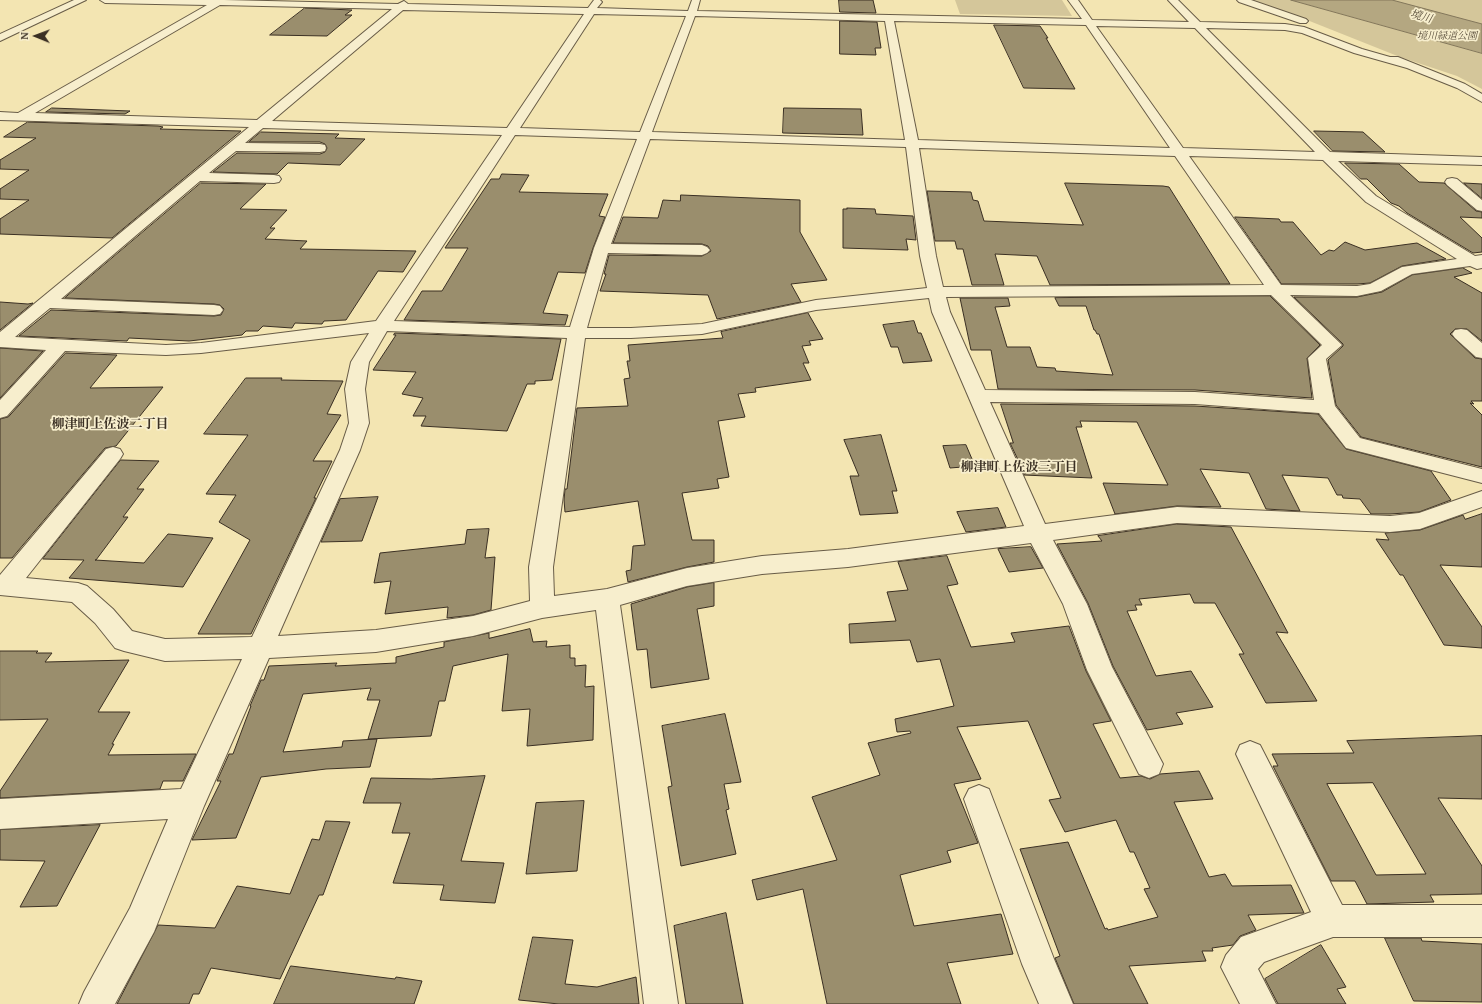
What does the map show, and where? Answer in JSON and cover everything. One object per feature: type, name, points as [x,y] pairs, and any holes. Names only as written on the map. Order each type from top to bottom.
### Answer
[{"type":"street","points":[[0,38],[81,0]]},
{"type":"street","points":[[105,0],[220,1],[400,8],[1089,22],[1294,28],[1304,30],[1358,51],[1407,65]]},
{"type":"street","points":[[0,342],[409,0]]},
{"type":"street","points":[[96,1004],[142,920],[190,803],[350,450],[359,422],[355,389],[360,362],[382,326],[598,0]]},
{"type":"street","points":[[542,608],[541,567],[577,333],[602,248],[697,0]]},
{"type":"street","points":[[1073,0],[1282,298],[1333,345],[1317,358],[1325,407],[1353,443],[1482,476]]},
{"type":"street","points":[[1173,0],[1326,156],[1371,199],[1479,262]]},
{"type":"street","points":[[1242,0],[1306,22],[1461,86],[1482,99]]},
{"type":"street","points":[[0,128],[220,1]]},
{"type":"street","points":[[889,18],[912,144],[928,256],[941,312],[1038,533],[1075,604],[1100,670],[1149,764]]},
{"type":"street","points":[[0,116],[1482,161]]},
{"type":"street","points":[[232,147],[320,148]]},
{"type":"street","points":[[197,177],[274,179]]},
{"type":"street","points":[[1452,182],[1482,207]]},
{"type":"street","points":[[602,248],[702,250]]},
{"type":"street","points":[[0,342],[173,349],[201,348],[382,326],[577,333],[631,333],[702,329],[816,305],[936,292],[1357,291],[1375,288],[1408,270],[1479,262]]},
{"type":"street","points":[[46,303],[214,310]]},
{"type":"street","points":[[1461,334],[1482,352]]},
{"type":"street","points":[[0,412],[60,345]]},
{"type":"street","points":[[979,396],[1128,396],[1275,401],[1325,407]]},
{"type":"street","points":[[4,585],[113,454]]},
{"type":"street","points":[[4,585],[78,593],[104,616],[124,640],[165,650],[260,648],[376,641],[473,626],[542,608],[606,599],[687,577],[762,565],[848,558],[1177,515],[1390,524],[1420,521],[1482,499]]},
{"type":"street","points":[[606,599],[661,1004]]},
{"type":"street","points":[[1250,754],[1333,921]]},
{"type":"street","points":[[979,799],[1039,964],[1056,1004]]},
{"type":"street","points":[[0,814],[190,803]]},
{"type":"street","points":[[1259,1004],[1238,967],[1253,949],[1333,921],[1482,921]]},
{"type":"green space","points":[[955,0],[1062,0],[1072,16],[960,14]]},
{"type":"green space","name":"境川緑道公園","points":[[1248,0],[1482,0],[1482,89],[1457,76],[1400,57],[1307,20]]},
{"type":"water","name":"境川","points":[[1291,0],[1392,0],[1482,24],[1482,53]]},
{"type":"building","points":[[839,0],[873,0],[876,13],[840,12]]},
{"type":"building","points":[[305,8],[352,10],[345,15],[352,15],[327,36],[270,35]]},
{"type":"building","points":[[840,21],[877,22],[881,48],[875,48],[876,55],[840,54]]},
{"type":"building","points":[[994,25],[1040,26],[1075,89],[1024,88]]},
{"type":"building","points":[[52,108],[130,111],[125,114],[46,112]]},
{"type":"building","points":[[784,108],[861,109],[863,135],[783,133]]},
{"type":"building","points":[[28,122],[158,126],[163,127],[160,129],[241,131],[112,238],[0,234],[0,219],[29,200],[0,199],[0,189],[29,170],[0,169],[0,160],[36,138],[4,137]]},
{"type":"building","points":[[1314,131],[1363,132],[1385,152],[1333,151]]},
{"type":"building","points":[[261,132],[339,134],[335,138],[365,139],[340,165],[288,163],[277,174],[213,172],[237,153],[320,154],[325,152],[327,148],[325,144],[320,142],[249,142]]},
{"type":"building","points":[[1345,163],[1399,164],[1419,182],[1444,183],[1476,211],[1482,212],[1482,218],[1460,217],[1482,238],[1482,252],[1473,253],[1407,213],[1399,206],[1391,203],[1367,179],[1361,179]]},
{"type":"building","points":[[502,174],[529,175],[519,192],[608,194],[599,216],[605,217],[585,273],[558,272],[543,313],[568,315],[565,325],[404,320],[422,291],[442,291],[468,248],[445,248],[491,179],[499,179]]},
{"type":"building","points":[[201,183],[266,184],[240,209],[287,210],[270,228],[275,228],[265,239],[307,241],[300,249],[416,251],[403,272],[378,271],[346,320],[324,321],[322,324],[295,323],[292,328],[263,326],[258,331],[246,331],[242,335],[189,341],[129,338],[127,341],[19,336],[51,310],[214,316],[221,315],[224,309],[220,305],[214,304],[65,298]]},
{"type":"building","points":[[1065,183],[1169,187],[1230,284],[1050,285],[1037,256],[995,254],[1004,285],[972,285],[963,249],[957,249],[955,241],[935,241],[927,191],[971,192],[973,200],[978,201],[984,221],[1083,225]]},
{"type":"building","points":[[1464,183],[1482,184],[1482,198]]},
{"type":"building","points":[[681,195],[800,200],[800,232],[827,280],[791,284],[801,302],[717,319],[708,295],[600,291],[606,274],[604,274],[609,255],[702,256],[711,251],[708,246],[702,244],[613,243],[623,217],[658,218],[663,200],[680,201]]},
{"type":"building","points":[[843,209],[875,209],[876,214],[913,216],[916,240],[906,239],[908,250],[843,248]]},
{"type":"building","points":[[1235,217],[1279,219],[1281,222],[1293,222],[1321,255],[1329,250],[1334,251],[1345,242],[1365,250],[1417,243],[1446,259],[1402,266],[1370,283],[1282,284]]},
{"type":"building","points":[[1463,268],[1472,273],[1454,277],[1482,293],[1482,341],[1467,329],[1455,329],[1450,334],[1475,358],[1482,359],[1482,401],[1471,401],[1474,404],[1470,403],[1482,415],[1482,467],[1361,437],[1336,405],[1328,360],[1343,346],[1343,344],[1294,297],[1357,297],[1382,292],[1412,275]]},
{"type":"building","points":[[1270,296],[1320,345],[1307,358],[1312,398],[1195,390],[998,389],[991,350],[971,350],[960,298],[1008,298],[1010,306],[995,307],[1007,347],[1030,347],[1037,367],[1055,368],[1056,371],[1113,375],[1099,334],[1097,334],[1094,330],[1086,306],[1059,306],[1055,298]]},
{"type":"building","points":[[0,302],[28,304],[33,303],[0,330]]},
{"type":"building","points":[[808,313],[823,339],[809,341],[811,345],[802,346],[809,363],[803,363],[811,380],[755,388],[756,392],[738,394],[745,417],[718,421],[729,477],[717,479],[719,488],[682,493],[692,540],[714,540],[714,562],[687,567],[628,582],[626,571],[631,570],[633,546],[645,545],[638,501],[565,512],[565,489],[567,489],[577,408],[628,406],[624,379],[630,378],[627,361],[630,361],[628,345],[723,338],[721,332]]},
{"type":"building","points":[[914,321],[918,333],[921,333],[932,361],[903,363],[898,347],[891,347],[883,325]]},
{"type":"building","points":[[395,333],[561,339],[552,380],[535,381],[535,384],[527,384],[507,431],[421,426],[426,416],[413,416],[423,398],[402,394],[416,372],[373,370],[396,335],[394,335]]},
{"type":"building","points":[[0,348],[43,351],[0,398]]},
{"type":"building","points":[[66,353],[117,355],[90,388],[163,387],[116,446],[105,448],[12,558],[0,558],[0,419],[8,417]]},
{"type":"building","points":[[246,378],[343,381],[327,414],[341,415],[313,461],[332,461],[251,634],[198,634],[250,540],[219,522],[236,495],[206,494],[248,435],[204,434]]},
{"type":"building","points":[[1001,404],[1195,406],[1318,414],[1346,449],[1431,471],[1451,500],[1419,512],[1371,514],[1360,499],[1343,498],[1342,495],[1337,495],[1328,478],[1282,475],[1300,511],[1266,509],[1249,473],[1200,469],[1221,507],[1177,506],[1115,514],[1103,483],[1168,485],[1137,422],[1080,421],[1082,427],[1076,427],[1092,478],[1024,475],[1022,464],[1020,464],[1010,443],[1013,443]]},
{"type":"building","points":[[881,435],[897,491],[892,491],[898,513],[860,515],[850,476],[859,476],[844,440]]},
{"type":"building","points":[[966,445],[975,466],[950,468],[943,446]]},
{"type":"building","points":[[121,460],[159,461],[137,489],[144,489],[123,517],[128,517],[95,560],[144,563],[168,534],[213,538],[183,587],[69,578],[84,560],[43,559]]},
{"type":"building","points":[[378,497],[362,541],[321,542],[340,499]]},
{"type":"building","points":[[998,508],[1006,527],[966,532],[957,512]]},
{"type":"building","points":[[1482,514],[1482,567],[1440,565],[1482,627],[1482,648],[1444,645],[1403,575],[1400,575],[1376,539],[1389,540],[1385,533],[1420,530],[1463,515],[1465,519]]},
{"type":"building","points":[[1177,524],[1231,527],[1288,633],[1276,632],[1317,701],[1266,703],[1239,654],[1244,654],[1215,603],[1194,603],[1190,594],[1139,599],[1142,605],[1135,605],[1137,610],[1127,611],[1156,676],[1191,671],[1213,707],[1176,713],[1183,724],[1147,730],[1113,666],[1088,603],[1057,544],[1102,541],[1098,536]]},
{"type":"building","points":[[489,529],[485,558],[495,557],[491,610],[473,615],[447,618],[448,607],[385,614],[391,581],[374,583],[380,553],[465,544],[467,530]]},
{"type":"building","points":[[1031,547],[1043,568],[1009,572],[998,549]]},
{"type":"building","points":[[947,556],[958,584],[947,586],[971,647],[1015,642],[1011,633],[1069,626],[1086,671],[1111,721],[1093,724],[1120,778],[1141,776],[1150,779],[1160,774],[1199,771],[1213,799],[1174,802],[1209,877],[1225,874],[1232,886],[1291,885],[1304,913],[1248,915],[1256,930],[1240,936],[1233,945],[1212,948],[1213,951],[1202,951],[1206,961],[1129,966],[1148,1004],[1074,1004],[1055,958],[1060,956],[1020,849],[1068,842],[1105,929],[1107,928],[1108,930],[1158,917],[1144,889],[1150,888],[1134,852],[1130,852],[1116,820],[1065,832],[1049,800],[1061,798],[1028,721],[957,727],[981,779],[954,784],[978,843],[947,851],[951,862],[900,875],[914,926],[1001,914],[1013,954],[947,963],[961,1004],[827,1004],[803,889],[757,900],[752,880],[837,860],[812,797],[880,775],[868,743],[911,733],[910,731],[897,732],[895,719],[954,706],[940,659],[917,662],[910,640],[850,643],[849,624],[896,621],[887,592],[908,590],[898,562]]},
{"type":"building","points":[[714,583],[714,606],[697,609],[709,679],[651,688],[647,649],[637,650],[631,604],[687,587]]},
{"type":"building","points":[[530,629],[533,642],[547,641],[546,647],[570,645],[570,658],[575,658],[575,666],[586,665],[585,687],[594,686],[593,740],[527,746],[530,709],[502,711],[508,654],[453,666],[445,701],[439,701],[431,736],[368,739],[380,700],[367,700],[371,688],[303,694],[283,752],[342,747],[343,741],[377,739],[370,767],[326,769],[261,777],[236,838],[192,840],[221,781],[217,781],[229,754],[233,754],[250,706],[261,680],[264,680],[269,666],[337,663],[335,666],[396,663],[396,657],[444,647],[444,642],[489,633],[489,638]]},
{"type":"building","points":[[0,651],[38,651],[36,653],[52,653],[45,662],[129,660],[98,712],[130,712],[112,744],[114,744],[108,755],[196,754],[183,781],[163,781],[160,789],[0,798],[0,791],[48,719],[0,720]]},
{"type":"building","points":[[725,714],[741,782],[724,784],[729,809],[726,810],[736,854],[681,866],[668,787],[672,786],[662,726]]},
{"type":"building","points":[[1482,736],[1482,799],[1438,798],[1482,866],[1482,894],[1430,895],[1434,902],[1367,904],[1355,881],[1331,881],[1273,766],[1278,766],[1272,754],[1354,753],[1347,741]],"holes":[[[1373,783],[1426,874],[1376,875],[1327,784]]]},
{"type":"building","points":[[485,776],[461,861],[504,863],[495,903],[440,900],[444,885],[393,883],[410,833],[392,833],[401,803],[363,803],[371,778],[431,779]]},
{"type":"building","points":[[584,801],[577,871],[526,874],[536,803]]},
{"type":"building","points":[[326,821],[350,822],[323,895],[319,895],[280,979],[211,968],[199,994],[193,994],[189,1004],[117,1004],[158,925],[215,928],[237,886],[290,894],[312,839],[319,840]]},
{"type":"building","points":[[100,825],[57,906],[20,907],[45,861],[0,860],[0,830]]},
{"type":"building","points":[[726,913],[743,1004],[686,1004],[674,926]]},
{"type":"building","points":[[533,937],[573,940],[565,984],[597,987],[636,977],[639,1004],[559,1004],[519,1000]]},
{"type":"building","points":[[1385,938],[1421,938],[1422,941],[1482,944],[1482,1002],[1414,1001]]},
{"type":"building","points":[[1321,945],[1346,987],[1337,989],[1346,1004],[1278,1004],[1265,979]]},
{"type":"building","points":[[291,966],[422,981],[414,1004],[274,1004]]},
{"type":"district","name":"柳津町上佐波二丁目","points":[[110,425]]},
{"type":"district","name":"柳津町上佐波三丁目","points":[[1019,468]]}]
